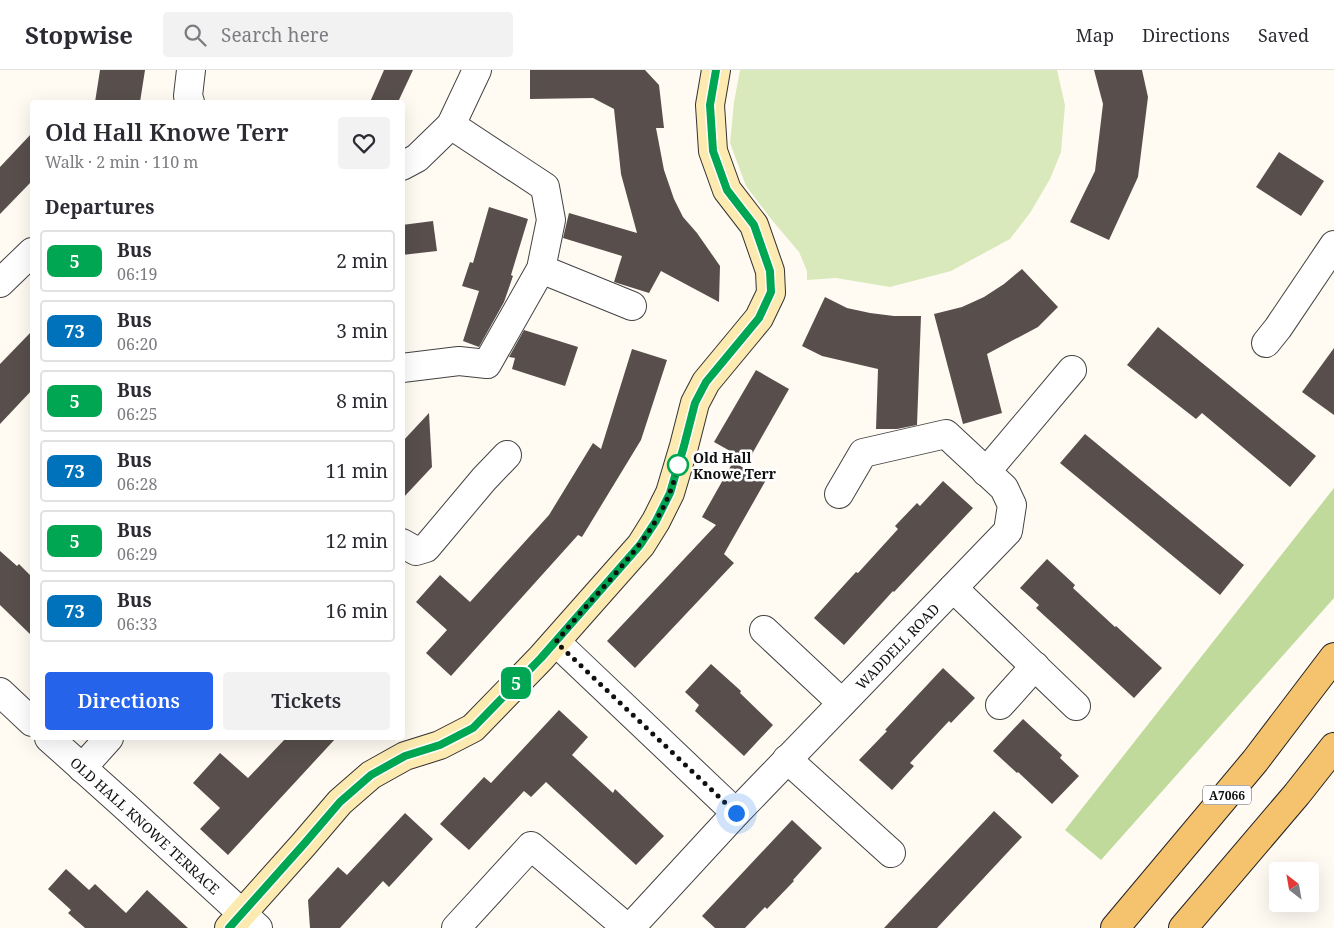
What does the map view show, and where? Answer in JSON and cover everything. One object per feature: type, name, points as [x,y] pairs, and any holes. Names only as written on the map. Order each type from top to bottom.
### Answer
[{"type":"main road","name":"A7066","points":[[1114,928],[1255,761],[1334,657]]},
{"type":"main road","points":[[1183,928],[1297,794],[1334,747]]},
{"type":"street","points":[[189,100],[188,96],[191,70]]},
{"type":"street","points":[[405,164],[417,158],[451,125],[477,70]]},
{"type":"street","points":[[243,923],[304,844],[340,802],[365,780],[405,756],[440,745],[473,728],[556,642],[640,545],[656,521],[670,493],[695,403],[706,382],[759,318],[771,292],[770,271],[754,225],[727,190],[713,151],[710,105],[716,70]]},
{"type":"street","points":[[405,368],[459,361],[487,364],[541,269],[551,220],[545,187],[451,125]]},
{"type":"street","points":[[1266,343],[1334,245]]},
{"type":"street","points":[[0,283],[30,254]]},
{"type":"street","points":[[541,269],[632,306]]},
{"type":"street","points":[[986,472],[1072,370]]},
{"type":"street","name":"WADDELL ROAD","points":[[456,928],[530,846],[628,928],[787,759],[1008,531],[1012,505],[1004,488],[946,434],[863,453],[839,494]]},
{"type":"street","points":[[405,545],[416,551],[426,548],[484,479],[507,455]]},
{"type":"street","points":[[954,588],[1076,706]]},
{"type":"street","points":[[764,630],[842,703]]},
{"type":"street","points":[[556,642],[736,813]]},
{"type":"street","points":[[1000,705],[1035,666]]},
{"type":"street","points":[[0,692],[30,720]]},
{"type":"street","name":"OLD HALL KNOWE TERRACE","points":[[51,740],[126,807],[243,923]]},
{"type":"street","points":[[82,768],[107,740]]},
{"type":"street","points":[[787,759],[891,853]]},
{"type":"green space","points":[[740,70],[1057,70],[1065,105],[1061,152],[1050,179],[1030,213],[1010,239],[951,271],[890,287],[836,278],[807,280],[807,271],[799,252],[746,186],[730,143],[734,102]]},
{"type":"green space","points":[[1334,488],[1334,598],[1101,860],[1065,830]]},
{"type":"building","points":[[100,70],[145,70],[140,100],[95,100]]},
{"type":"building","points":[[384,70],[413,70],[399,100],[371,100]]},
{"type":"building","points":[[530,70],[645,70],[659,85],[664,128],[656,128],[664,170],[674,199],[683,217],[697,233],[720,266],[719,302],[661,271],[649,293],[614,282],[622,256],[563,238],[569,213],[637,233],[621,174],[614,109],[593,98],[530,99]]},
{"type":"building","points":[[1094,70],[1142,70],[1148,97],[1138,177],[1109,240],[1070,222],[1095,171],[1103,104]]},
{"type":"building","points":[[30,135],[30,183],[0,214],[0,167]]},
{"type":"building","points":[[1279,152],[1324,181],[1301,216],[1256,187]]},
{"type":"building","points":[[489,207],[528,219],[504,302],[479,347],[463,341],[479,291],[462,286],[470,262],[473,263]]},
{"type":"building","points":[[433,221],[437,251],[405,255],[405,225]]},
{"type":"building","points":[[1022,269],[1058,307],[1038,327],[987,354],[1002,413],[963,424],[934,314],[962,307],[984,297]]},
{"type":"building","points":[[825,297],[847,308],[870,313],[894,316],[921,316],[917,425],[897,429],[876,429],[878,369],[822,356],[802,346]]},
{"type":"building","points":[[1158,327],[1316,456],[1290,487],[1202,413],[1196,419],[1127,365]]},
{"type":"building","points":[[524,330],[578,347],[565,386],[512,369],[515,358],[509,357]]},
{"type":"building","points":[[30,333],[30,392],[0,424],[0,364]]},
{"type":"building","points":[[1334,348],[1334,415],[1302,392]]},
{"type":"building","points":[[632,349],[667,360],[641,440],[582,537],[578,535],[451,676],[426,653],[447,630],[416,602],[440,575],[470,602],[549,515],[593,443],[601,449]]},
{"type":"building","points":[[756,370],[789,389],[748,461],[714,442]]},
{"type":"building","points":[[429,413],[432,467],[405,496],[405,439]]},
{"type":"building","points":[[1085,434],[1244,565],[1220,595],[1060,463]]},
{"type":"building","points":[[733,462],[766,480],[724,554],[734,563],[635,668],[607,641],[716,525],[702,517]]},
{"type":"building","points":[[943,481],[973,508],[844,645],[814,618],[898,529],[895,526],[917,503],[920,506]]},
{"type":"building","points":[[0,551],[17,566],[19,564],[30,575],[30,634],[0,605]]},
{"type":"building","points":[[1047,559],[1075,585],[1073,588],[1162,668],[1134,698],[1036,608],[1039,605],[1020,588]]},
{"type":"building","points":[[711,664],[741,691],[740,693],[773,725],[744,756],[695,711],[699,705],[685,692]]},
{"type":"building","points":[[943,668],[975,698],[951,723],[949,721],[910,763],[914,766],[892,790],[859,760]]},
{"type":"building","points":[[559,710],[588,737],[572,755],[613,793],[615,789],[664,836],[636,865],[546,782],[531,797],[524,791],[469,850],[440,824],[484,777],[491,783]]},
{"type":"building","points":[[1023,719],[1062,755],[1060,758],[1079,776],[1052,804],[993,751]]},
{"type":"building","points":[[284,740],[334,740],[228,855],[200,829],[220,808],[193,783],[220,753],[248,778]]},
{"type":"building","points":[[994,811],[1022,837],[937,928],[884,928]]},
{"type":"building","points":[[405,813],[433,839],[389,887],[383,881],[340,928],[310,928],[308,900],[338,867],[347,875]]},
{"type":"building","points":[[792,820],[822,848],[794,881],[767,909],[765,907],[745,928],[715,928],[702,916]]},
{"type":"building","points":[[66,869],[89,890],[95,884],[126,913],[147,890],[188,928],[85,928],[68,913],[71,910],[48,889]]},
{"type":"bus line","name":"5","points":[[229,928],[340,802],[371,775],[405,756],[440,745],[473,728],[541,658],[640,545],[656,521],[670,493],[695,403],[706,382],[759,318],[771,292],[770,271],[754,225],[727,190],[713,151],[710,105],[716,70]]},
{"type":"place","name":"Old Hall Knowe Terr","points":[[678,465]]},
{"type":"route","points":[[678,465],[670,493],[656,521],[640,545],[556,642],[736,813]]}]
